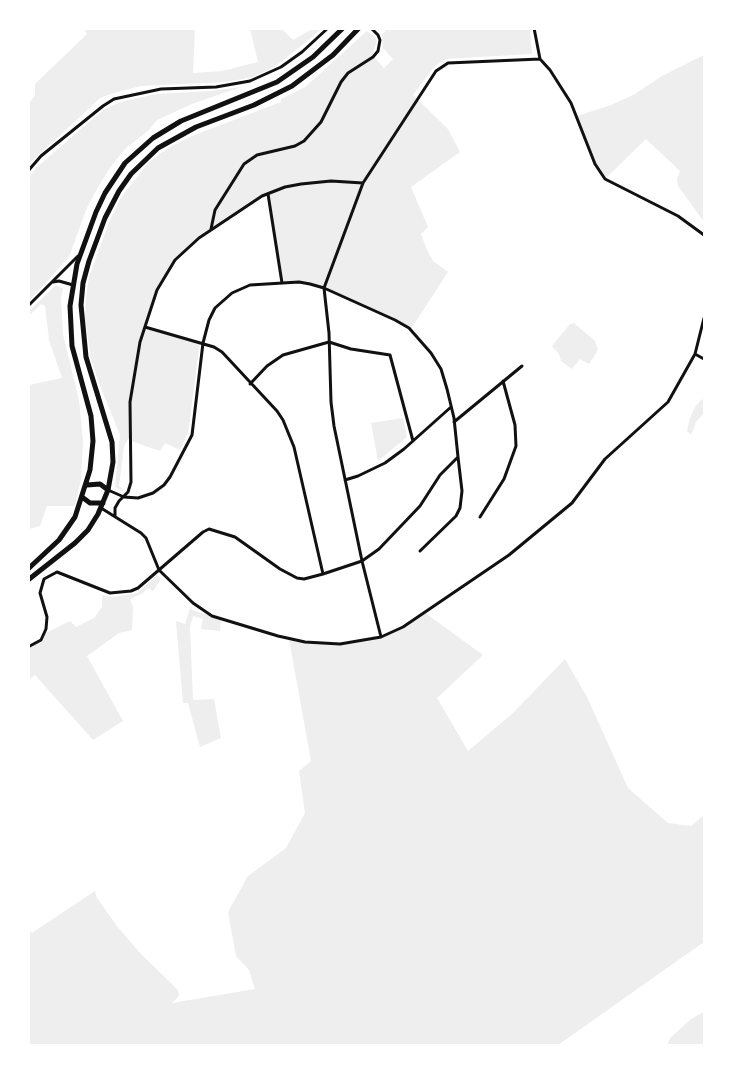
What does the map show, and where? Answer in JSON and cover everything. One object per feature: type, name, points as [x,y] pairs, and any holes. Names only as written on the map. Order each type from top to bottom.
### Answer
[{"type":"main road","points":[[28,569],[59,540],[75,517],[87,485],[92,463],[93,429],[88,400],[72,346],[70,313],[73,285],[81,253],[105,193],[124,163],[153,138],[181,121],[277,82],[313,57],[343,28]]},
{"type":"main road","points":[[28,580],[80,538],[94,520],[108,490],[113,462],[112,437],[86,357],[81,305],[83,283],[89,261],[105,218],[119,191],[131,174],[158,148],[196,127],[254,105],[292,86],[333,55],[359,28]]},
{"type":"main road","points":[[87,485],[100,484],[108,490]]},
{"type":"main road","points":[[82,497],[90,503],[102,506]]},
{"type":"street","points":[[28,171],[41,156],[114,99],[160,89],[216,87],[250,81],[280,67],[302,52],[328,28]]},
{"type":"street","points":[[210,231],[215,210],[244,164],[257,155],[295,146],[304,141],[321,122],[340,82],[348,73],[373,57],[378,51],[381,45],[378,35],[371,28]]},
{"type":"street","points":[[378,35],[383,28]]},
{"type":"street","points":[[534,28],[540,59],[550,70],[571,103],[595,164],[604,179],[678,216],[705,235]]},
{"type":"street","points":[[381,637],[362,561],[331,402],[324,288],[363,183],[436,71],[448,63],[540,59]]},
{"type":"street","points":[[115,516],[115,508],[128,492],[130,482],[130,402],[136,365],[145,327],[168,269],[186,248],[242,208],[268,194],[301,184],[331,181],[363,183]]},
{"type":"street","points":[[268,194],[282,283]]},
{"type":"street","points":[[28,306],[81,253]]},
{"type":"street","points":[[52,283],[59,281],[73,285]]},
{"type":"street","points":[[108,490],[124,497],[138,498],[164,485],[192,435],[203,343],[215,308],[232,293],[256,283],[310,284],[324,288],[411,329],[441,369],[454,422],[462,491],[460,508],[456,516],[420,551]]},
{"type":"street","points":[[102,506],[146,538],[159,570],[193,603],[212,615],[305,642],[340,644],[381,637],[403,627],[509,555],[572,503],[605,459],[668,402],[694,354],[705,318]]},
{"type":"street","points":[[145,327],[203,343],[222,352],[277,411],[289,431],[294,447],[323,574]]},
{"type":"street","points":[[250,384],[274,359],[292,351],[329,342],[390,355],[413,441]]},
{"type":"street","points":[[694,354],[705,359]]},
{"type":"street","points":[[454,422],[522,366]]},
{"type":"street","points":[[480,517],[504,479],[516,446],[515,425],[503,381]]},
{"type":"street","points":[[345,480],[385,463],[451,407]]},
{"type":"street","points":[[28,647],[40,640],[46,629],[48,617],[40,587],[44,579],[57,572],[92,588],[117,594],[138,588],[203,532],[209,530],[235,537],[289,575],[304,579],[323,574],[362,561],[379,549],[420,506],[440,475],[458,457]]},
{"type":"street","points":[[43,568],[49,576]]},
{"type":"shaded area","points":[[84,29],[195,29],[193,73],[222,71],[258,62],[250,29],[282,29],[293,40],[312,29],[322,29],[276,66],[253,77],[227,82],[141,86],[99,99],[29,164],[29,103],[35,96],[35,84],[87,34]]},
{"type":"shaded area","points":[[387,29],[530,29],[532,54],[445,59],[434,67],[413,95],[448,129],[460,152],[411,187],[428,227],[421,234],[427,250],[433,261],[448,272],[411,329],[324,288],[310,284],[282,283],[267,194],[199,238],[175,260],[163,278],[145,327],[200,342],[188,433],[180,450],[165,443],[160,451],[131,441],[130,436],[124,446],[119,486],[123,489],[122,491],[115,487],[120,435],[91,360],[85,318],[89,277],[120,199],[148,163],[168,148],[192,136],[281,102],[281,99],[305,87],[367,31],[377,41],[372,55],[384,68],[393,59],[383,48],[382,35]]},
{"type":"shaded area","points":[[704,55],[704,222],[678,186],[677,179],[680,171],[646,139],[605,179],[599,173],[577,116],[635,94],[662,76]]},
{"type":"shaded area","points":[[241,87],[192,104],[157,120],[149,130],[125,149],[99,185],[86,210],[69,257],[29,301],[29,178],[36,168],[103,110],[123,101],[157,94]]},
{"type":"shaded area","points":[[56,285],[63,289],[61,298],[63,334],[79,400],[83,441],[81,479],[75,506],[47,506],[40,526],[29,529],[29,385],[62,378],[49,340],[45,306],[41,304],[29,316],[29,311]]},
{"type":"shaded area","points":[[574,323],[595,341],[598,350],[589,364],[580,359],[572,369],[561,361],[559,354],[552,346],[570,324]]},
{"type":"shaded area","points":[[704,397],[704,413],[696,422],[691,435],[687,431],[690,418],[695,407]]},
{"type":"shaded area","points":[[403,418],[407,437],[378,461],[371,423]]},
{"type":"shaded area","points":[[157,575],[161,579],[153,591],[148,588],[130,599],[133,607],[132,630],[119,633],[87,656],[123,721],[93,740],[35,675],[29,680],[28,649],[43,640],[46,633],[70,621],[76,627],[94,618],[102,607],[102,595],[113,597],[137,593]]},
{"type":"shaded area","points":[[190,608],[221,619],[220,631],[201,629],[203,619],[193,616],[190,627],[193,700],[214,699],[221,738],[200,747],[188,703],[183,703],[176,621],[185,624]]},
{"type":"shaded area","points":[[424,612],[483,655],[437,698],[468,751],[513,713],[565,659],[587,697],[628,788],[668,823],[691,826],[704,815],[704,942],[558,1045],[29,1045],[28,929],[32,933],[95,891],[97,898],[117,926],[140,953],[178,990],[179,996],[172,1003],[255,989],[249,970],[236,956],[228,912],[248,876],[286,848],[305,813],[299,771],[311,761],[289,639],[322,643],[350,643],[393,633]]},
{"type":"shaded area","points":[[704,1012],[704,1045],[667,1045],[670,1038],[691,1019]]}]
